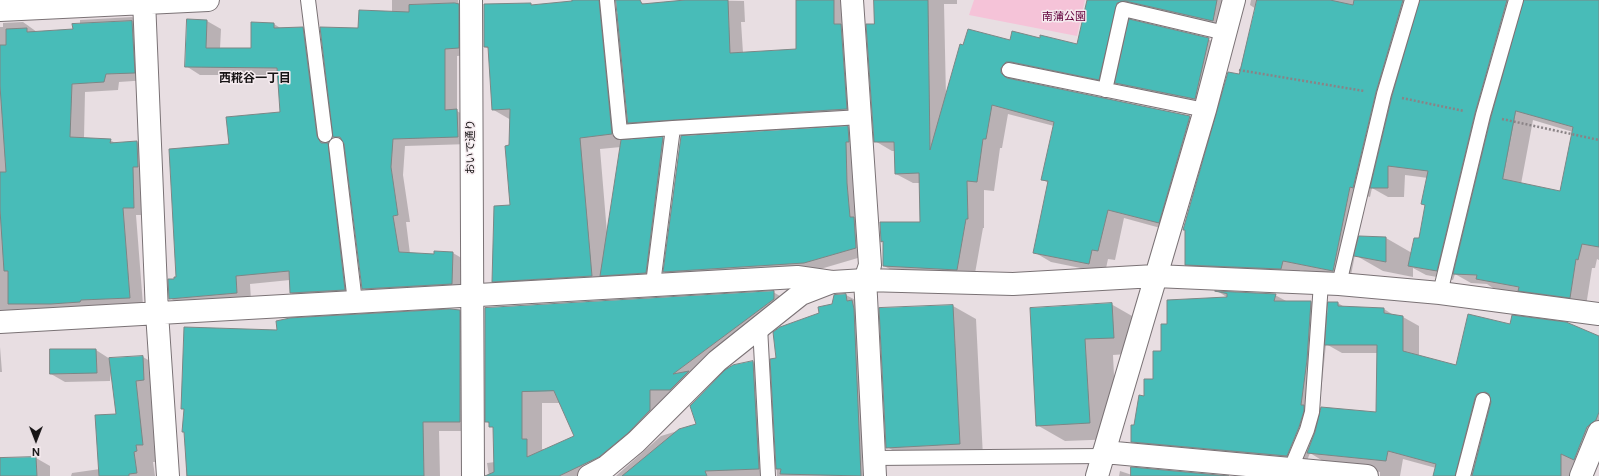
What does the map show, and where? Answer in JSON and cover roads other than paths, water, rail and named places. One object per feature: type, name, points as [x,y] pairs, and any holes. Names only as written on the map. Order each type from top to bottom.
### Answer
[{"type":"street","points":[[0,10],[208,0]]},
{"type":"street","name":"おいで通り","points":[[471,0],[473,476]]},
{"type":"street","points":[[852,0],[870,265],[866,280],[875,467]]},
{"type":"street","points":[[1234,0],[1205,110],[1101,461],[1291,468],[1332,474],[1367,476]]},
{"type":"street","points":[[144,2],[157,313],[168,476]]},
{"type":"street","points":[[0,322],[797,277],[832,282],[866,280],[1013,284],[1155,276],[1330,283],[1440,292],[1599,314]]},
{"type":"street","points":[[589,476],[606,467],[636,442],[717,361],[801,294],[832,282]]},
{"type":"street","points":[[1582,476],[1599,432]]},
{"type":"lane","points":[[308,0],[325,135]]},
{"type":"lane","points":[[607,0],[620,132],[861,117]]},
{"type":"lane","points":[[1291,468],[1307,430],[1312,412],[1330,283],[1412,0]]},
{"type":"lane","points":[[1440,292],[1483,115],[1516,0]]},
{"type":"lane","points":[[1105,90],[1123,9],[1225,33]]},
{"type":"lane","points":[[1009,70],[1205,110]]},
{"type":"lane","points":[[653,284],[672,128]]},
{"type":"lane","points":[[336,145],[355,302]]},
{"type":"lane","points":[[760,327],[768,476]]},
{"type":"lane","points":[[1463,476],[1482,400]]},
{"type":"lane","points":[[875,467],[1101,461]]},
{"type":"district","name":"西糀谷一丁目","points":[[255,79]]},
{"type":"park label","name":"南蒲公園","points":[[1064,17]]}]
